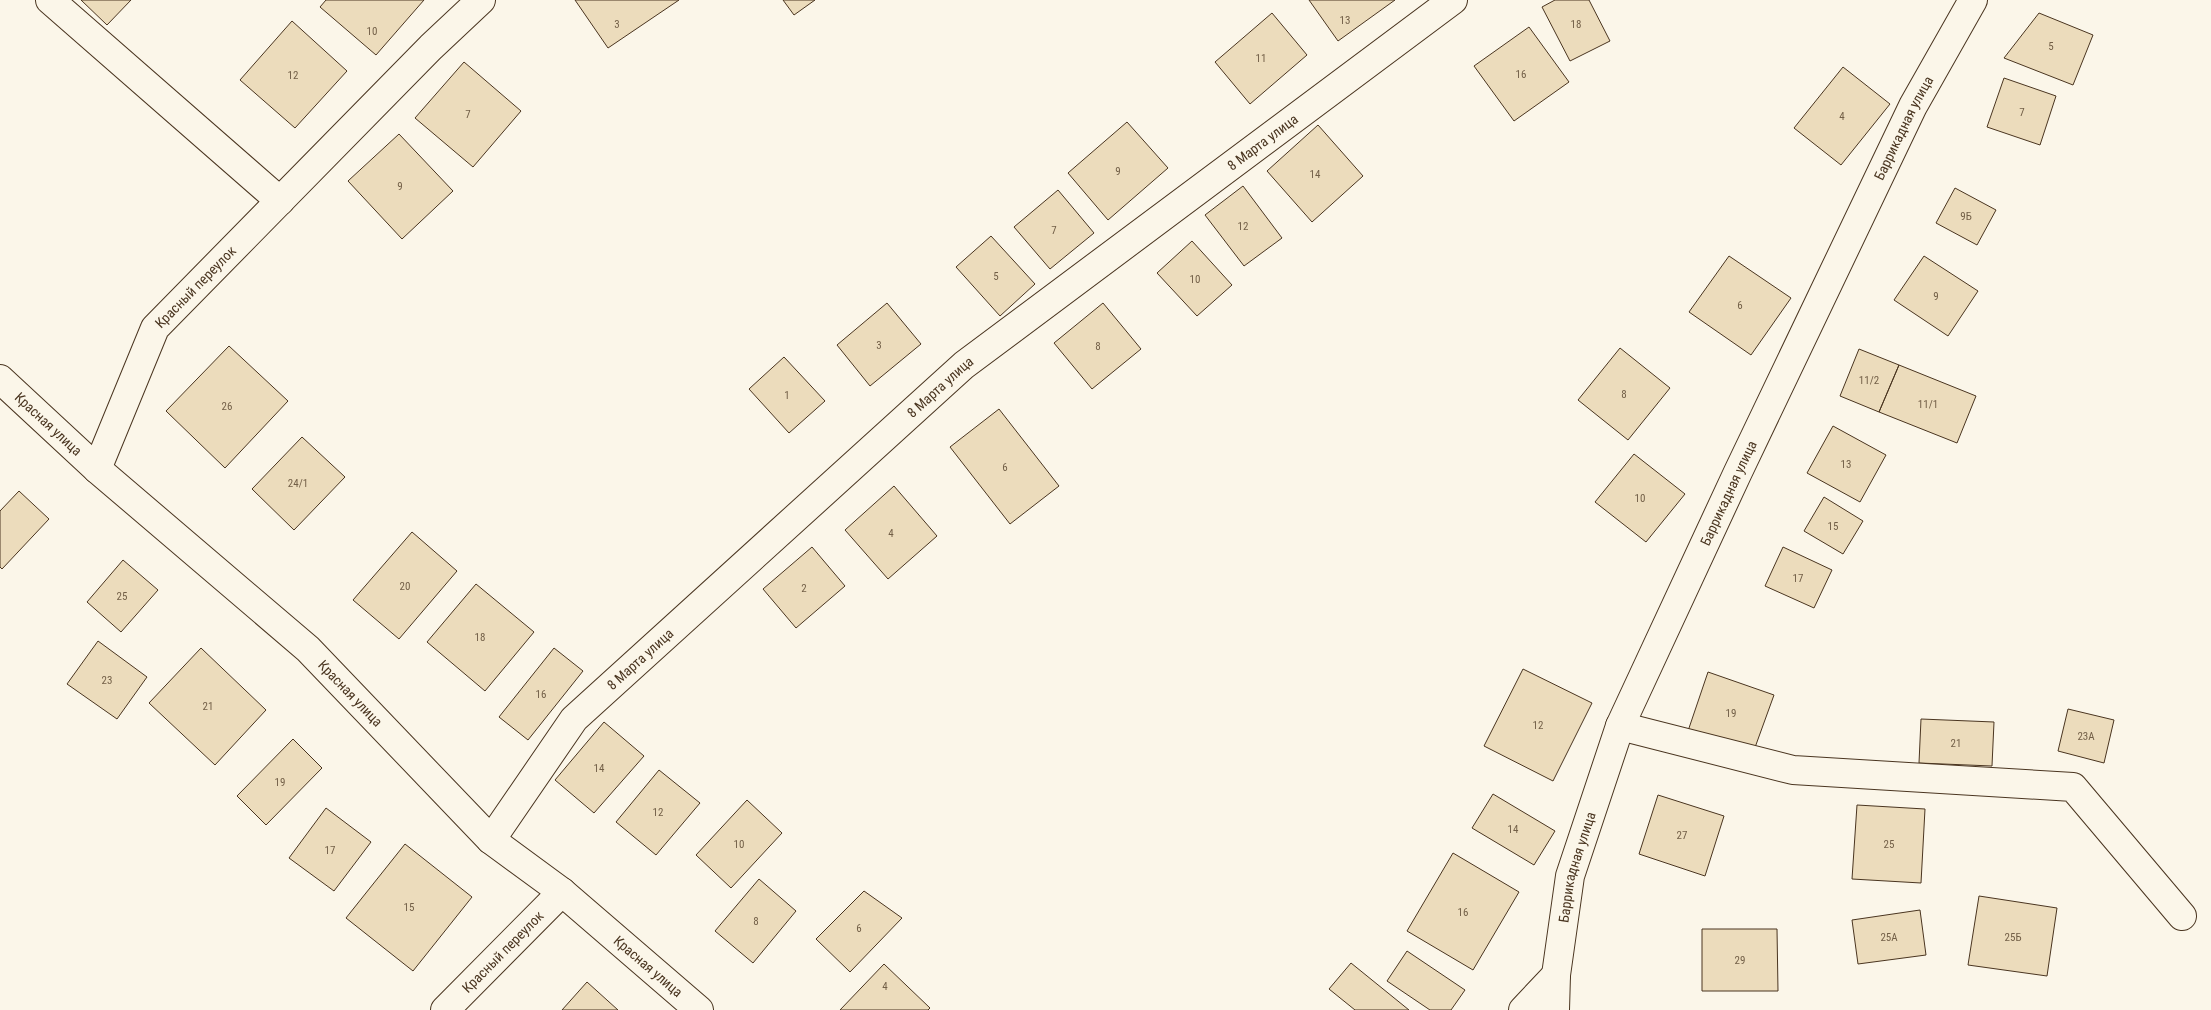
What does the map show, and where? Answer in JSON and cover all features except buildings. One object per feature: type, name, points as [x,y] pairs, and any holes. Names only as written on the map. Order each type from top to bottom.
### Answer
[{"type":"street","points":[[50,0],[280,201]]},
{"type":"street","name":"Красный переулок","points":[[98,469],[155,328],[431,47],[481,0]]},
{"type":"street","name":"8 Марта улица","points":[[491,840],[574,719],[964,365],[1453,0]]},
{"type":"street","name":"Баррикадная улица","points":[[1555,1010],[1556,975],[1570,876],[1620,726],[1738,472],[1913,106],[1973,0]]},
{"type":"street","name":"Красная улица","points":[[0,379],[98,469],[308,649],[491,840],[562,892],[699,1010]]},
{"type":"street","points":[[1620,726],[1793,770],[2073,787],[2182,916]]},
{"type":"street","name":"Красный переулок","points":[[445,1010],[562,892]]},
{"type":"street","points":[[1523,1010],[1556,975]]}]
